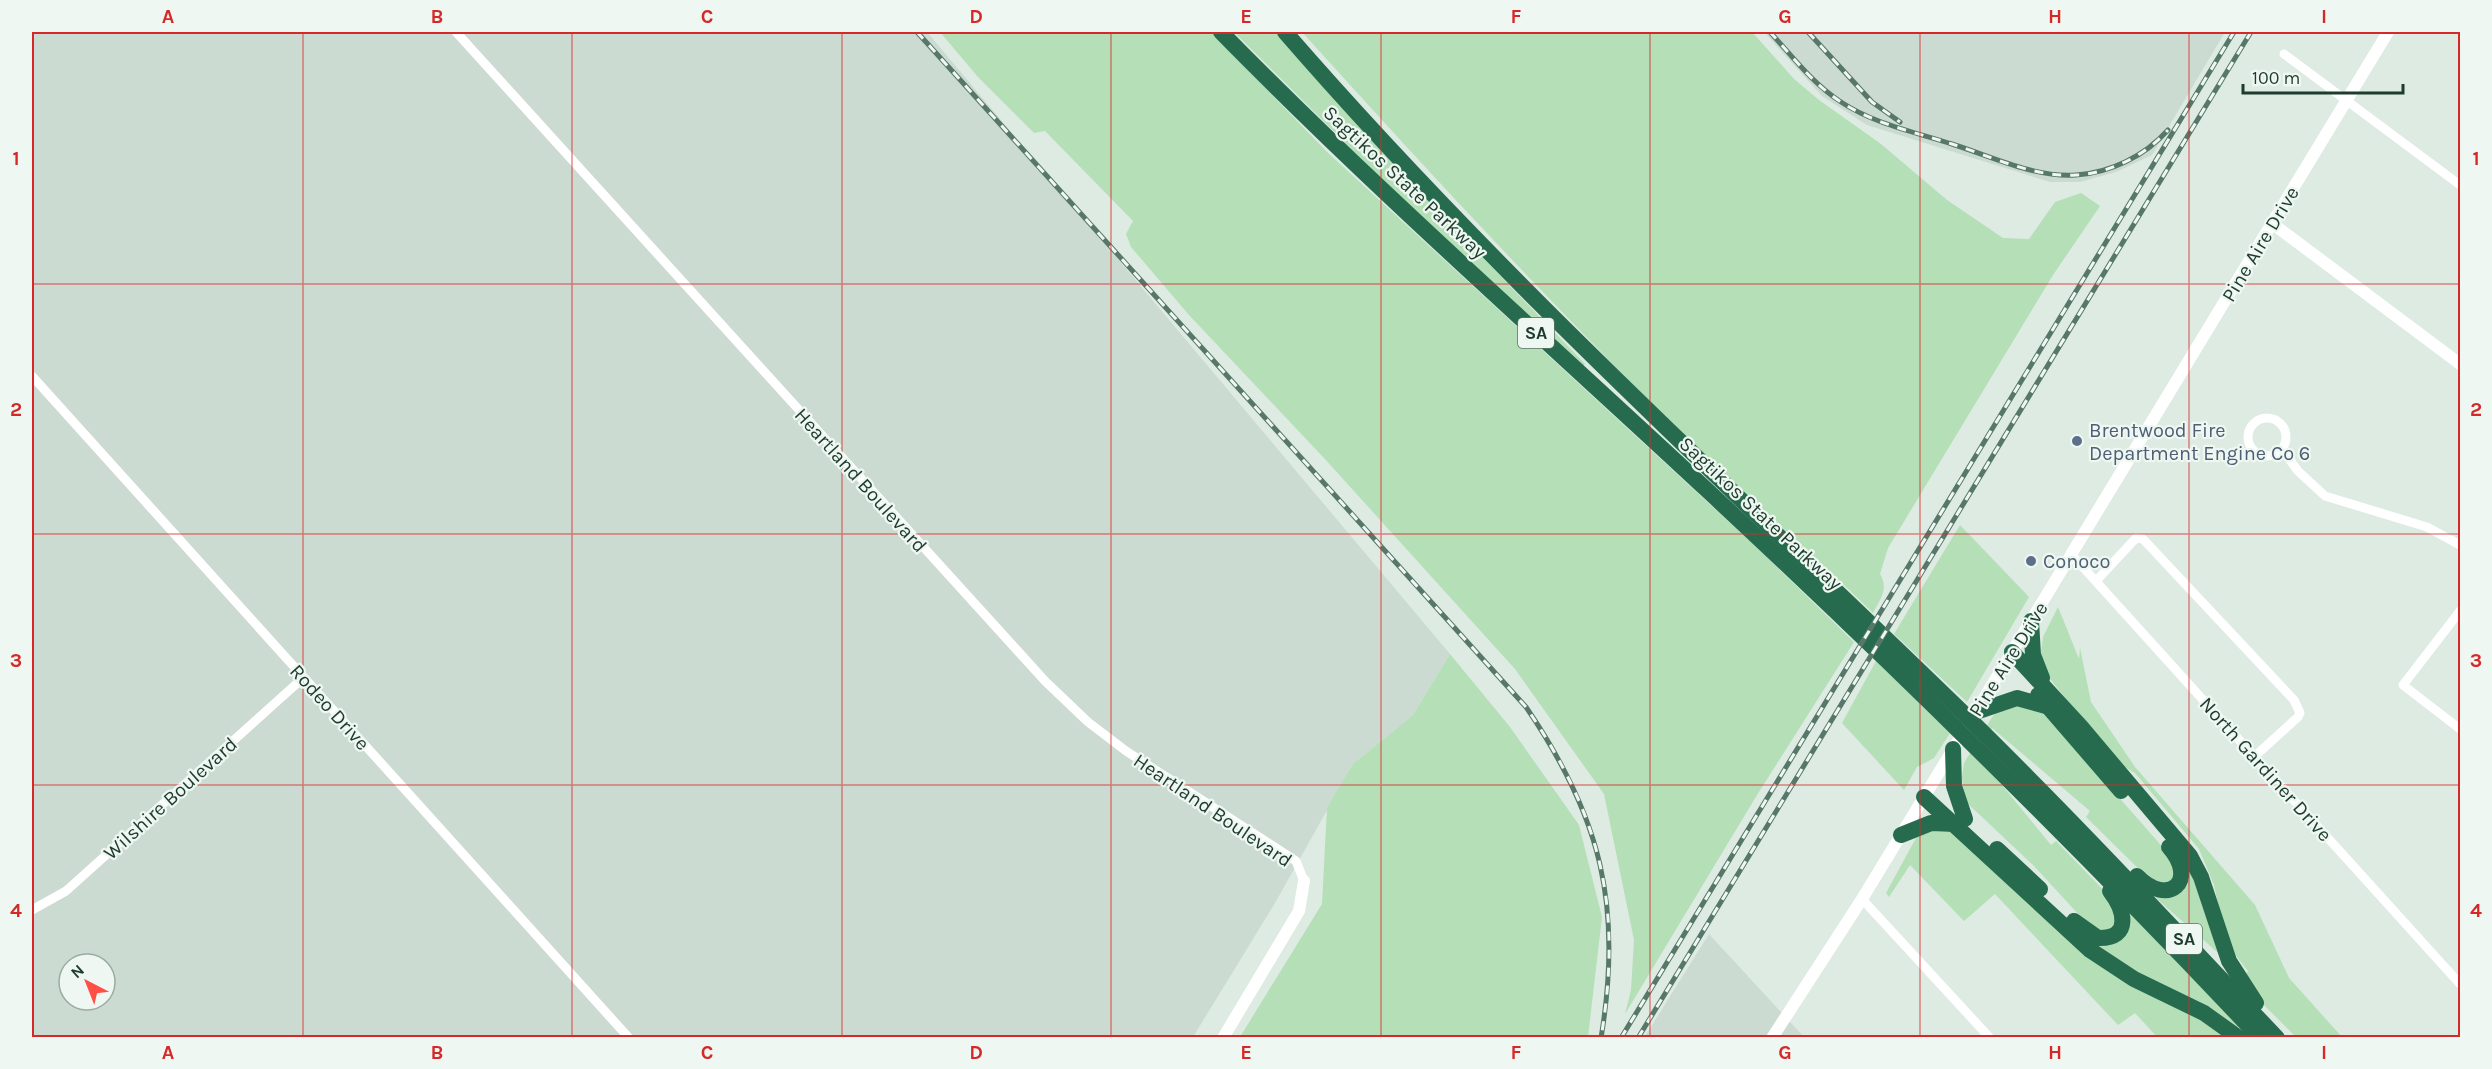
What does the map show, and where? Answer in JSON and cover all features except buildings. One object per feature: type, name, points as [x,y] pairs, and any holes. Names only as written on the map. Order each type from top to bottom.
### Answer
[{"type":"highway","name":"Sagtikos State Parkway","points":[[1221,32],[1366,176],[1708,491],[1859,624]]},
{"type":"highway","name":"Sagtikos State Parkway","points":[[1285,32],[1401,161],[1571,337],[1859,624],[1992,751],[2091,841],[2279,1038]]},
{"type":"highway","points":[[2031,621],[2034,664],[2055,706],[2175,853],[2181,863],[2182,877],[2170,890],[2157,891],[2091,841]]},
{"type":"highway","points":[[2010,656],[2190,856],[2201,877],[2229,961],[2279,1038]]},
{"type":"highway","points":[[1976,712],[2017,698],[2055,706]]},
{"type":"highway","points":[[1953,749],[1954,786],[1960,822],[2104,961],[2134,979],[2187,1003],[2239,1038]]},
{"type":"highway","name":"Sagtikos State Parkway","points":[[1992,751],[2073,843],[2260,1038]]},
{"type":"highway","points":[[1927,792],[2093,937],[2108,937],[2121,928],[2123,912],[2073,843]]},
{"type":"highway","points":[[1901,835],[1931,824],[1960,822]]},
{"type":"street","name":"Heartland Boulevard","points":[[456,32],[1045,681],[1088,722],[1126,752],[1296,861],[1304,881]]},
{"type":"street","name":"Pine Aire Drive","points":[[1772,1038],[1862,899],[2388,32]]},
{"type":"street","points":[[2284,54],[2460,185]]},
{"type":"street","points":[[2273,224],[2460,364]]},
{"type":"street","name":"Rodeo Drive","points":[[32,376],[629,1038]]},
{"type":"street","points":[[2258,420],[2275,420],[2286,433],[2282,449],[2276,454],[2259,455],[2248,442],[2252,426],[2258,420]]},
{"type":"street","points":[[2282,449],[2298,471],[2325,496],[2427,527],[2460,545]]},
{"type":"street","points":[[2096,581],[2136,538],[2143,539],[2294,700],[2300,713],[2298,717],[2255,756]]},
{"type":"street","name":"North Gardiner Drive","points":[[2072,555],[2460,984]]},
{"type":"street","points":[[2460,611],[2403,685],[2460,729]]},
{"type":"street","name":"Wilshire Boulevard","points":[[32,910],[66,891],[303,678]]},
{"type":"street","points":[[1223,1038],[1299,911],[1304,881]]},
{"type":"street","points":[[1862,899],[1990,1038]]},
{"type":"shaded area","points":[[32,32],[927,32],[1450,654],[1413,715],[1353,764],[1275,903],[1193,1037],[32,1037]]},
{"type":"shaded area","points":[[1764,32],[2225,32],[2152,155],[2116,172],[2080,182],[2050,182],[1867,125],[1822,96]]},
{"type":"shaded area","points":[[1709,934],[1804,1037],[1644,1038]]},
{"type":"green space","points":[[940,32],[1211,32],[1327,152],[1753,544],[1854,642],[1757,795],[1625,1014],[1631,990],[1634,940],[1604,794],[1515,669],[1324,458],[1189,315],[1131,247],[1126,234],[1133,221],[1045,131],[1034,133],[978,77]]},
{"type":"green space","points":[[1234,32],[1275,32],[1459,233],[1585,364],[1581,368],[1451,248]]},
{"type":"green space","points":[[1302,32],[1752,32],[1794,79],[1819,100],[1881,144],[1947,200],[2003,238],[2029,239],[2055,202],[2081,193],[2100,206],[2053,275],[1888,548],[1880,574],[1884,589],[1873,613],[1701,452],[1599,350]]},
{"type":"green space","points":[[1960,525],[2029,597],[1967,702],[1894,634]]},
{"type":"green space","points":[[2058,607],[2079,659],[2080,648],[2091,702],[2135,767],[2255,905],[2289,978],[2342,1037],[2296,1037],[2263,1004],[2246,974],[2248,971],[2233,952],[2221,918],[2214,885],[2199,849],[2135,773],[2116,762],[2043,670],[2041,653],[2043,637]]},
{"type":"green space","points":[[1450,654],[1510,727],[1579,825],[1602,917],[1588,1037],[1240,1037],[1322,904],[1327,808],[1353,764],[1413,715]]},
{"type":"green space","points":[[1876,661],[1950,733],[1934,758],[1917,767],[1904,790],[1842,723]]},
{"type":"green space","points":[[2015,705],[2042,710],[2174,860],[2175,882],[2152,882],[2086,817],[2090,811],[1992,728],[1975,757],[1992,773],[2051,845],[2056,841],[2115,902],[2121,915],[2107,932],[2092,929],[2034,866],[1965,801],[1962,778],[1964,763],[1995,713]]},
{"type":"green space","points":[[1928,831],[1956,832],[2085,953],[2178,1005],[2228,1037],[2157,1037],[2135,1013],[2118,1025],[1995,894],[1964,921],[1910,865],[1889,897],[1886,893],[1916,838]]},
{"type":"green space","points":[[2187,863],[2225,959],[2156,898],[2168,898],[2178,894]]},
{"type":"green space","points":[[2130,910],[2239,1025],[2236,1030],[2120,966],[2094,943]]},
{"type":"railway","points":[[917,32],[1526,707],[1552,747],[1572,787],[1588,825],[1600,864],[1607,904],[1609,946],[1607,990],[1601,1038]]},
{"type":"railway","points":[[1770,32],[1821,87],[1854,110],[1895,127],[2029,170],[2060,175],[2089,174],[2101,171],[2138,155],[2168,130]]},
{"type":"railway","points":[[1808,32],[1872,102],[1900,122]]},
{"type":"railway","points":[[1621,1038],[2234,32]]},
{"type":"railway","points":[[1638,1038],[2251,32]]},
{"type":"place","name":"Brentwood Fire Department Engine Co 6","points":[[2077,441]]},
{"type":"place","name":"Conoco","points":[[2031,561]]}]
